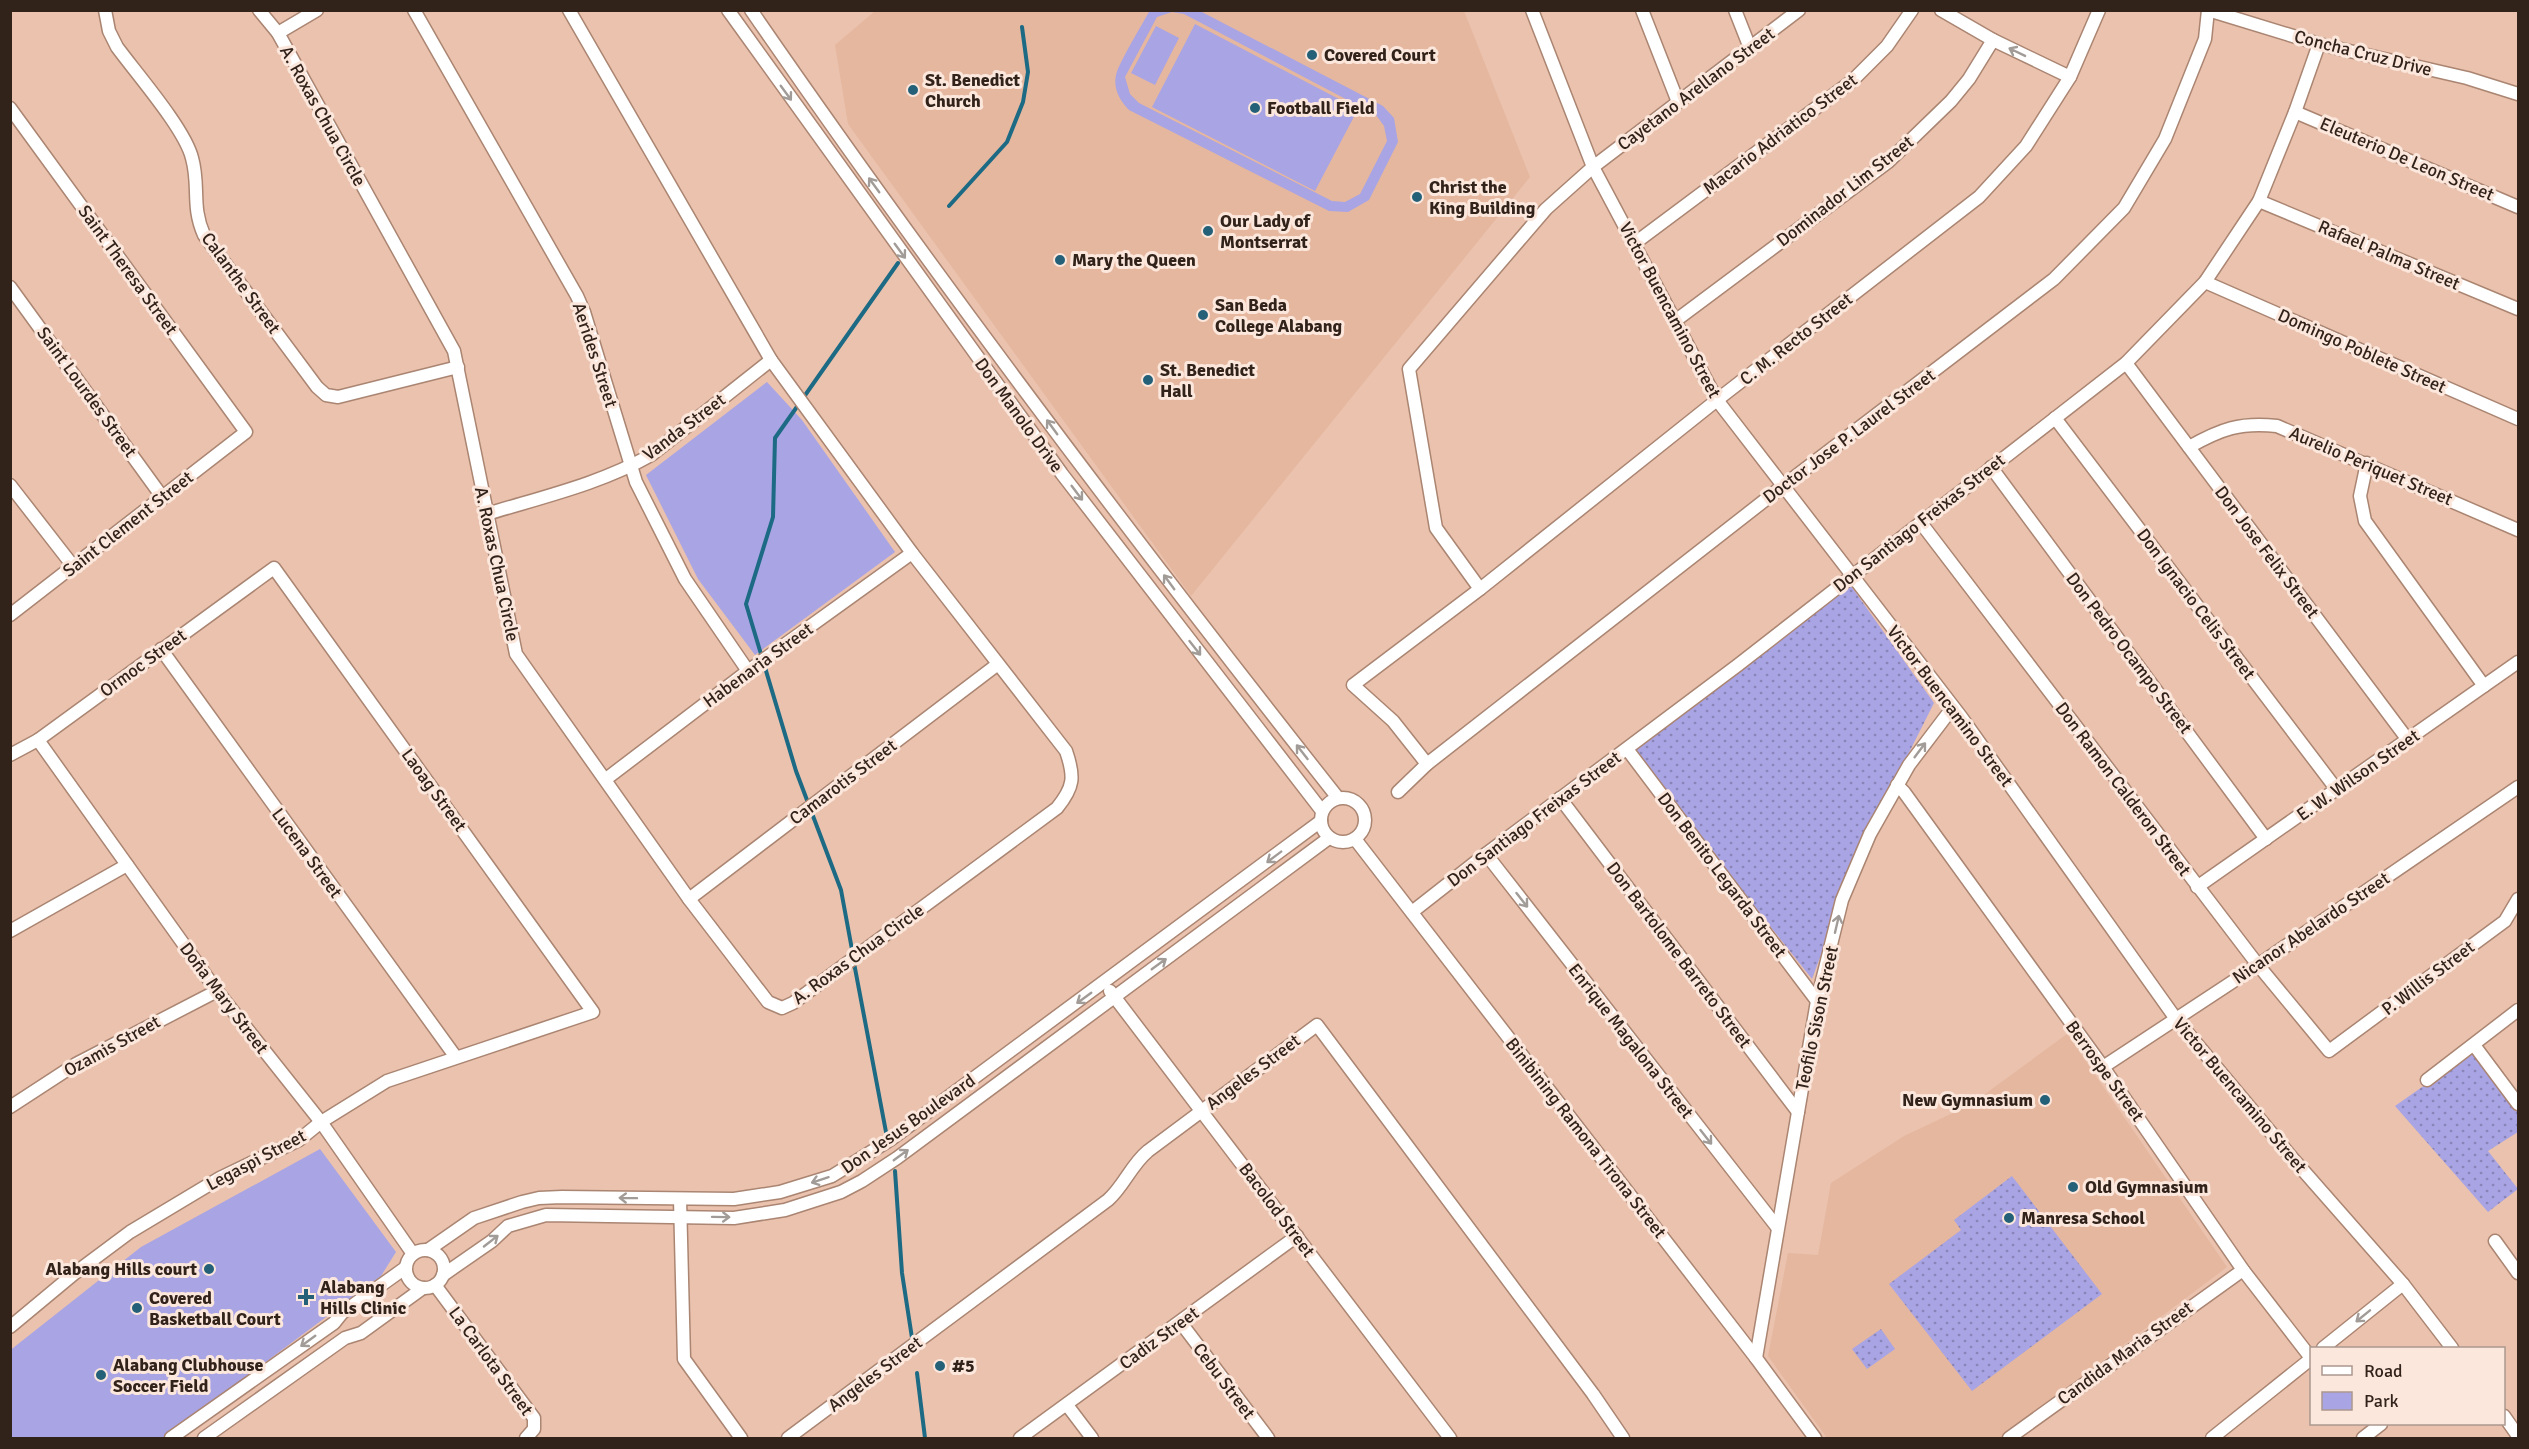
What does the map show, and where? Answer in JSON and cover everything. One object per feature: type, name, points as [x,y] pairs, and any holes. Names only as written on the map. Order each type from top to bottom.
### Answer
[{"type":"street","name":"Calanthe Street","points":[[105,10],[109,31],[117,46],[181,135],[192,157],[197,219],[204,235],[317,387],[326,395],[338,397],[458,367]]},
{"type":"street","name":"A. Roxas Chua Circle","points":[[259,10],[278,33],[454,351],[516,654],[606,778],[689,899],[768,1002],[782,1008],[793,1003],[1057,808],[1071,786],[1072,769],[1066,751],[912,553],[771,360],[569,10]]},
{"type":"street","points":[[278,33],[317,10]]},
{"type":"street","name":"Aerides Street","points":[[414,10],[577,296],[584,312],[636,482],[685,579],[748,671]]},
{"type":"street","name":"Don Manolo Drive","points":[[728,10],[989,374],[1321,816]]},
{"type":"street","name":"Don Manolo Drive","points":[[751,10],[1078,463],[1127,524],[1188,608],[1338,798]]},
{"type":"street","name":"Victor Buencamino Street","points":[[1532,10],[1593,167],[1717,400],[1953,707],[2175,1019],[2403,1284],[2451,1347]]},
{"type":"street","points":[[1642,10],[1678,102]]},
{"type":"street","points":[[1735,10],[1750,48]]},
{"type":"street","name":"Cayetano Arellano Street","points":[[1480,589],[1436,528],[1409,369],[1546,209],[1593,167],[1799,10]]},
{"type":"street","name":"Macario Adriatico Street","points":[[1635,243],[1852,81],[1887,46],[1912,10]]},
{"type":"street","points":[[1941,10],[1993,40],[2070,77]]},
{"type":"street","name":"C. M. Recto Street","points":[[1427,764],[1393,722],[1353,685],[1480,589],[1717,400],[1979,197],[2026,146],[2070,77],[2099,10]]},
{"type":"street","name":"Concha Cruz Drive","points":[[2208,11],[2319,44],[2467,78],[2518,94]]},
{"type":"street","name":"Doctor Jose P. Laurel Street","points":[[1398,792],[1427,764],[1783,486],[2054,279],[2124,208],[2165,139],[2205,39],[2208,11]]},
{"type":"street","name":"Dominador Lim Street","points":[[1675,321],[1888,162],[1951,101],[1993,40]]},
{"type":"street","name":"Don Santiago Freixas Street","points":[[1412,912],[1560,798],[1738,666],[2126,363],[2205,282],[2259,201],[2295,112],[2319,44]]},
{"type":"street","points":[[764,62],[782,56]]},
{"type":"street","name":"Saint Theresa Street","points":[[10,108],[246,432]]},
{"type":"street","name":"Eleuterio De Leon Street","points":[[2295,112],[2518,207]]},
{"type":"street","name":"Rafael Palma Street","points":[[2259,201],[2518,309]]},
{"type":"street","name":"Domingo Poblete Street","points":[[2205,282],[2518,419]]},
{"type":"street","name":"Saint Lourdes Street","points":[[10,287],[163,498]]},
{"type":"street","name":"Vanda Street","points":[[487,514],[591,483],[631,467],[651,455],[771,360]]},
{"type":"street","points":[[989,374],[1004,362]]},
{"type":"street","name":"Don Jose Felix Street","points":[[2126,363],[2408,740]]},
{"type":"street","name":"Don Ignacio Celis Street","points":[[2055,418],[2337,790]]},
{"type":"street","name":"Aurelio Periquet Street","points":[[2188,447],[2234,426],[2254,423],[2277,426],[2518,530]]},
{"type":"street","name":"Saint Clement Street","points":[[10,615],[246,432]]},
{"type":"street","points":[[2367,463],[2360,496],[2365,521],[2484,686]]},
{"type":"street","name":"Don Pedro Ocampo Street","points":[[1991,467],[2266,839]]},
{"type":"street","points":[[10,484],[73,566]]},
{"type":"street","name":"Don Ramon Calderon Street","points":[[1921,523],[2197,887],[2329,1051]]},
{"type":"street","points":[[1109,536],[1127,524]]},
{"type":"street","name":"Habenaria Street","points":[[606,778],[748,671],[912,553]]},
{"type":"street","name":"Ormoc Street","points":[[10,755],[38,740],[274,568]]},
{"type":"street","name":"Laoag Street","points":[[274,568],[593,1012]]},
{"type":"street","name":"Lucena Street","points":[[161,649],[455,1056]]},
{"type":"street","name":"E. W. Wilson Street","points":[[2197,887],[2518,662]]},
{"type":"street","name":"Camarotis Street","points":[[689,899],[998,664]]},
{"type":"street","name":"Teofilo Sison Street","points":[[1756,1358],[1816,1001],[1850,878],[1870,834],[1909,765],[1953,707]]},
{"type":"street","name":"Doña Mary Street","points":[[38,740],[217,990],[321,1122],[412,1254]]},
{"type":"street","name":"Don Benito Legarda Street","points":[[1627,750],[1816,1001]]},
{"type":"street","name":"Berrospe Street","points":[[1897,785],[2103,1067],[2242,1270],[2310,1357]]},
{"type":"street","name":"Nicanor Abelardo Street","points":[[2103,1067],[2258,965],[2518,787]]},
{"type":"street","points":[[1338,798],[1351,799],[1360,806],[1365,818],[1363,830],[1355,839],[1347,842],[1338,842],[1329,838],[1323,831],[1321,816],[1329,803],[1338,798]]},
{"type":"street","name":"Don Bartolome Barreto Street","points":[[1560,798],[1798,1112]]},
{"type":"street","name":"Don Jesus Boulevard","points":[[428,1250],[474,1218],[539,1198],[746,1197],[780,1192],[832,1176],[890,1140],[1104,983],[1321,816]]},
{"type":"street","name":"Don Jesus Boulevard","points":[[443,1275],[492,1241],[508,1226],[546,1215],[735,1218],[785,1210],[818,1201],[862,1182],[1329,838]]},
{"type":"street","name":"Binibining Ramona Tirona Street","points":[[1355,839],[1756,1358],[1815,1438]]},
{"type":"street","name":"Enrique Magalona Street","points":[[1486,854],[1777,1227]]},
{"type":"street","points":[[10,931],[127,865]]},
{"type":"street","name":"P. Willis Street","points":[[2329,1051],[2505,921],[2518,899]]},
{"type":"street","name":"Bacolod Street","points":[[1104,983],[1450,1438]]},
{"type":"street","name":"Ozamis Street","points":[[10,1107],[76,1064],[217,990]]},
{"type":"street","points":[[2427,1080],[2518,1010]]},
{"type":"street","name":"Legaspi Street","points":[[10,1328],[75,1273],[130,1232],[220,1179],[299,1140],[321,1122],[387,1081],[455,1056],[593,1012]]},
{"type":"street","name":"Angeles Street","points":[[788,1438],[1108,1200],[1123,1184],[1138,1160],[1317,1025],[1593,1394],[1623,1438]]},
{"type":"street","points":[[2474,1045],[2518,1104]]},
{"type":"street","points":[[680,1199],[684,1359],[741,1438]]},
{"type":"street","points":[[499,1209],[508,1226]]},
{"type":"street","name":"Cadiz Street","points":[[1020,1438],[1181,1323],[1297,1236]]},
{"type":"street","points":[[2495,1241],[2516,1265]]},
{"type":"street","points":[[171,1438],[334,1323],[342,1313],[405,1268],[412,1254],[428,1250],[441,1259],[443,1275],[429,1287],[361,1333],[345,1338],[204,1438]]},
{"type":"street","points":[[405,1268],[412,1284],[429,1287]]},
{"type":"street","name":"Candida Maria Street","points":[[2017,1436],[2242,1270]]},
{"type":"street","points":[[2324,1347],[2403,1284]]},
{"type":"street","name":"La Carlota Street","points":[[429,1287],[534,1418],[534,1429],[526,1438]]},
{"type":"street","points":[[334,1323],[345,1338]]},
{"type":"street","name":"Cebu Street","points":[[1181,1323],[1268,1438]]},
{"type":"street","points":[[2212,1438],[2310,1359]]},
{"type":"street","points":[[1067,1405],[1092,1438]]},
{"type":"street","points":[[2505,1418],[2518,1438]]},
{"type":"street","points":[[2362,1438],[2379,1425]]},
{"type":"shaded area","name":"San Beda College Alabang","points":[[875,11],[1464,11],[1530,177],[1191,596],[848,124],[835,45]]},
{"type":"shaded area","name":"Manresa School","points":[[2067,1034],[2227,1267],[2000,1438],[1827,1438],[1768,1356],[1788,1253],[1818,1255],[1831,1183],[1904,1136],[1970,1105]]},
{"type":"green space","points":[[1150,10],[1200,11],[1383,106],[1394,118],[1398,142],[1369,200],[1348,212],[1329,211],[1129,110],[1118,94],[1116,75]],"holes":[[[1172,12],[1184,14],[1376,115],[1384,126],[1387,141],[1360,194],[1345,202],[1332,201],[1139,103],[1130,94],[1125,77],[1157,17]]]},
{"type":"green space","name":"Football Field","points":[[1195,24],[1358,109],[1315,191],[1152,107]]},
{"type":"green space","points":[[1156,26],[1179,38],[1155,85],[1131,73]]},
{"type":"green space","points":[[767,382],[802,420],[895,552],[755,655],[698,579],[646,475]]},
{"type":"green space","points":[[1851,586],[1934,703],[1859,852],[1812,979],[1630,750]]},
{"type":"green space","points":[[2475,1050],[2518,1107],[2518,1132],[2488,1151],[2518,1189],[2488,1212],[2395,1106]]},
{"type":"green space","points":[[320,1149],[396,1252],[381,1276],[164,1438],[11,1438],[10,1350],[141,1247]]},
{"type":"green space","points":[[2012,1176],[2102,1294],[1972,1391],[1889,1284],[1961,1230],[1954,1220]]},
{"type":"green space","points":[[1881,1329],[1895,1349],[1867,1369],[1852,1349]]},
{"type":"waterway","points":[[949,206],[1007,142],[1023,102],[1028,72],[1022,27]]},
{"type":"waterway","points":[[853,955],[841,890],[796,771],[746,604],[773,517],[775,438],[898,263]]},
{"type":"waterway","points":[[854,963],[886,1132]]},
{"type":"waterway","points":[[895,1171],[902,1273],[912,1338]]},
{"type":"waterway","points":[[917,1373],[925,1438]]},
{"type":"place","name":"Covered Court","points":[[1312,55]]},
{"type":"place","name":"St. Benedict Church","points":[[913,90]]},
{"type":"place","name":"Football Field","points":[[1255,108]]},
{"type":"place","name":"Christ the King Building","points":[[1417,197]]},
{"type":"place","name":"Our Lady of Montserrat","points":[[1208,231]]},
{"type":"place","name":"Mary the Queen","points":[[1060,260]]},
{"type":"place","name":"San Beda College Alabang","points":[[1203,315]]},
{"type":"place","name":"St. Benedict Hall","points":[[1148,380]]},
{"type":"place","name":"New Gymnasium","points":[[2045,1100]]},
{"type":"place","name":"Old Gymnasium","points":[[2073,1187]]},
{"type":"place","name":"Manresa School","points":[[2009,1218]]},
{"type":"place","name":"Alabang Hills court","points":[[209,1269]]},
{"type":"place","name":"Alabang Hills Clinic","points":[[306,1297]]},
{"type":"place","name":"Covered Basketball Court","points":[[137,1308]]},
{"type":"place","name":"#5","points":[[940,1366]]},
{"type":"place","name":"Alabang Clubhouse Soccer Field","points":[[101,1375]]}]
